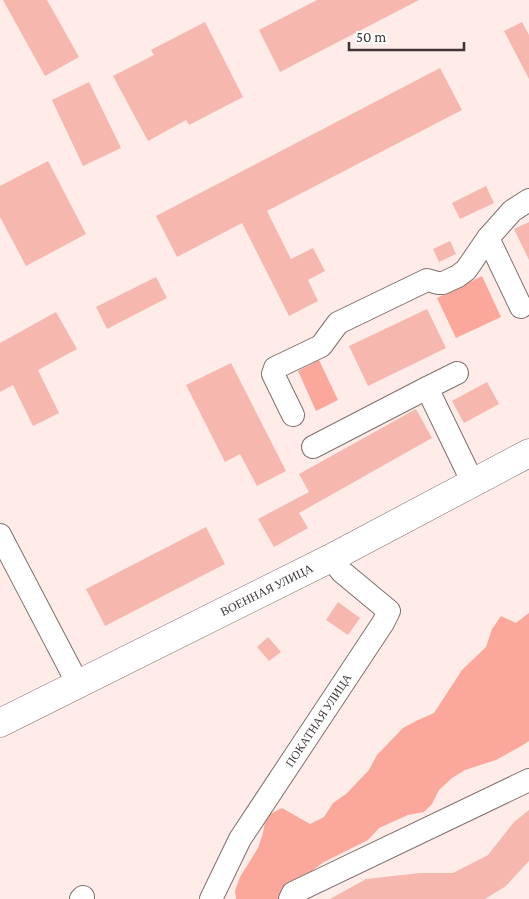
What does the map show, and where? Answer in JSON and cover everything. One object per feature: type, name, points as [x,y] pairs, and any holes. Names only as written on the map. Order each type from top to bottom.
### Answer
[{"type":"main road","name":"ВОЕННАЯ УЛИЦА","points":[[0,723],[331,558],[529,454]]},
{"type":"street","points":[[293,415],[273,374],[275,368],[321,346],[338,323],[428,280],[440,284],[462,273],[488,238],[512,211],[529,200]]},
{"type":"street","points":[[488,238],[521,307]]},
{"type":"street","points":[[313,447],[457,373]]},
{"type":"street","points":[[427,388],[474,483]]},
{"type":"street","points":[[0,535],[78,684]]},
{"type":"street","name":"ПОКАТНАЯ УЛИЦА","points":[[211,899],[240,839],[383,623],[389,611],[342,572],[331,558]]},
{"type":"street","points":[[290,899],[293,893],[529,780]]},
{"type":"shaded area","points":[[482,276],[501,317],[456,338],[437,298]]},
{"type":"shaded area","points":[[319,360],[338,400],[316,411],[298,371]]},
{"type":"shaded area","points":[[529,613],[529,741],[496,760],[465,770],[452,778],[439,790],[432,804],[424,812],[408,815],[379,828],[368,840],[324,862],[287,889],[280,899],[236,899],[235,891],[240,877],[258,848],[266,816],[282,808],[310,824],[324,817],[333,803],[346,794],[369,770],[377,755],[403,728],[434,713],[462,670],[486,647],[492,629],[501,616],[516,623]]},
{"type":"building","points":[[3,0],[47,0],[79,57],[45,76]]},
{"type":"building","points":[[317,0],[419,0],[280,72],[259,30]]},
{"type":"building","points":[[205,22],[243,97],[189,125],[186,120],[148,141],[113,76],[154,55],[151,50]]},
{"type":"building","points":[[522,22],[529,35],[529,79],[504,31]]},
{"type":"building","points":[[440,68],[462,110],[267,211],[291,259],[313,248],[325,271],[308,280],[318,301],[289,316],[242,223],[177,257],[156,216]]},
{"type":"building","points":[[89,82],[121,148],[83,166],[52,100]]},
{"type":"building","points":[[48,161],[86,234],[26,266],[0,217],[0,186]]},
{"type":"building","points":[[486,186],[494,203],[460,219],[452,203]]},
{"type":"building","points":[[529,222],[529,260],[514,229]]},
{"type":"building","points":[[450,241],[456,254],[439,262],[433,249]]},
{"type":"building","points":[[156,277],[167,298],[107,329],[96,307]]},
{"type":"building","points":[[427,309],[446,348],[368,386],[349,346]]},
{"type":"building","points":[[56,312],[77,349],[38,370],[59,413],[33,426],[13,385],[0,392],[0,343]]},
{"type":"building","points":[[231,363],[286,471],[257,486],[240,454],[225,462],[186,385]]},
{"type":"building","points":[[487,382],[499,404],[464,423],[452,401]]},
{"type":"building","points":[[416,409],[432,438],[299,513],[308,528],[274,547],[258,519],[309,492],[299,474]]},
{"type":"building","points":[[206,527],[225,564],[105,626],[86,589]]},
{"type":"building","points":[[338,602],[360,618],[348,635],[326,620]]},
{"type":"building","points":[[268,637],[281,652],[269,661],[257,647]]},
{"type":"building","points":[[529,810],[529,861],[506,886],[485,899],[330,899],[366,879],[420,873],[453,873],[488,855],[514,822]]}]
